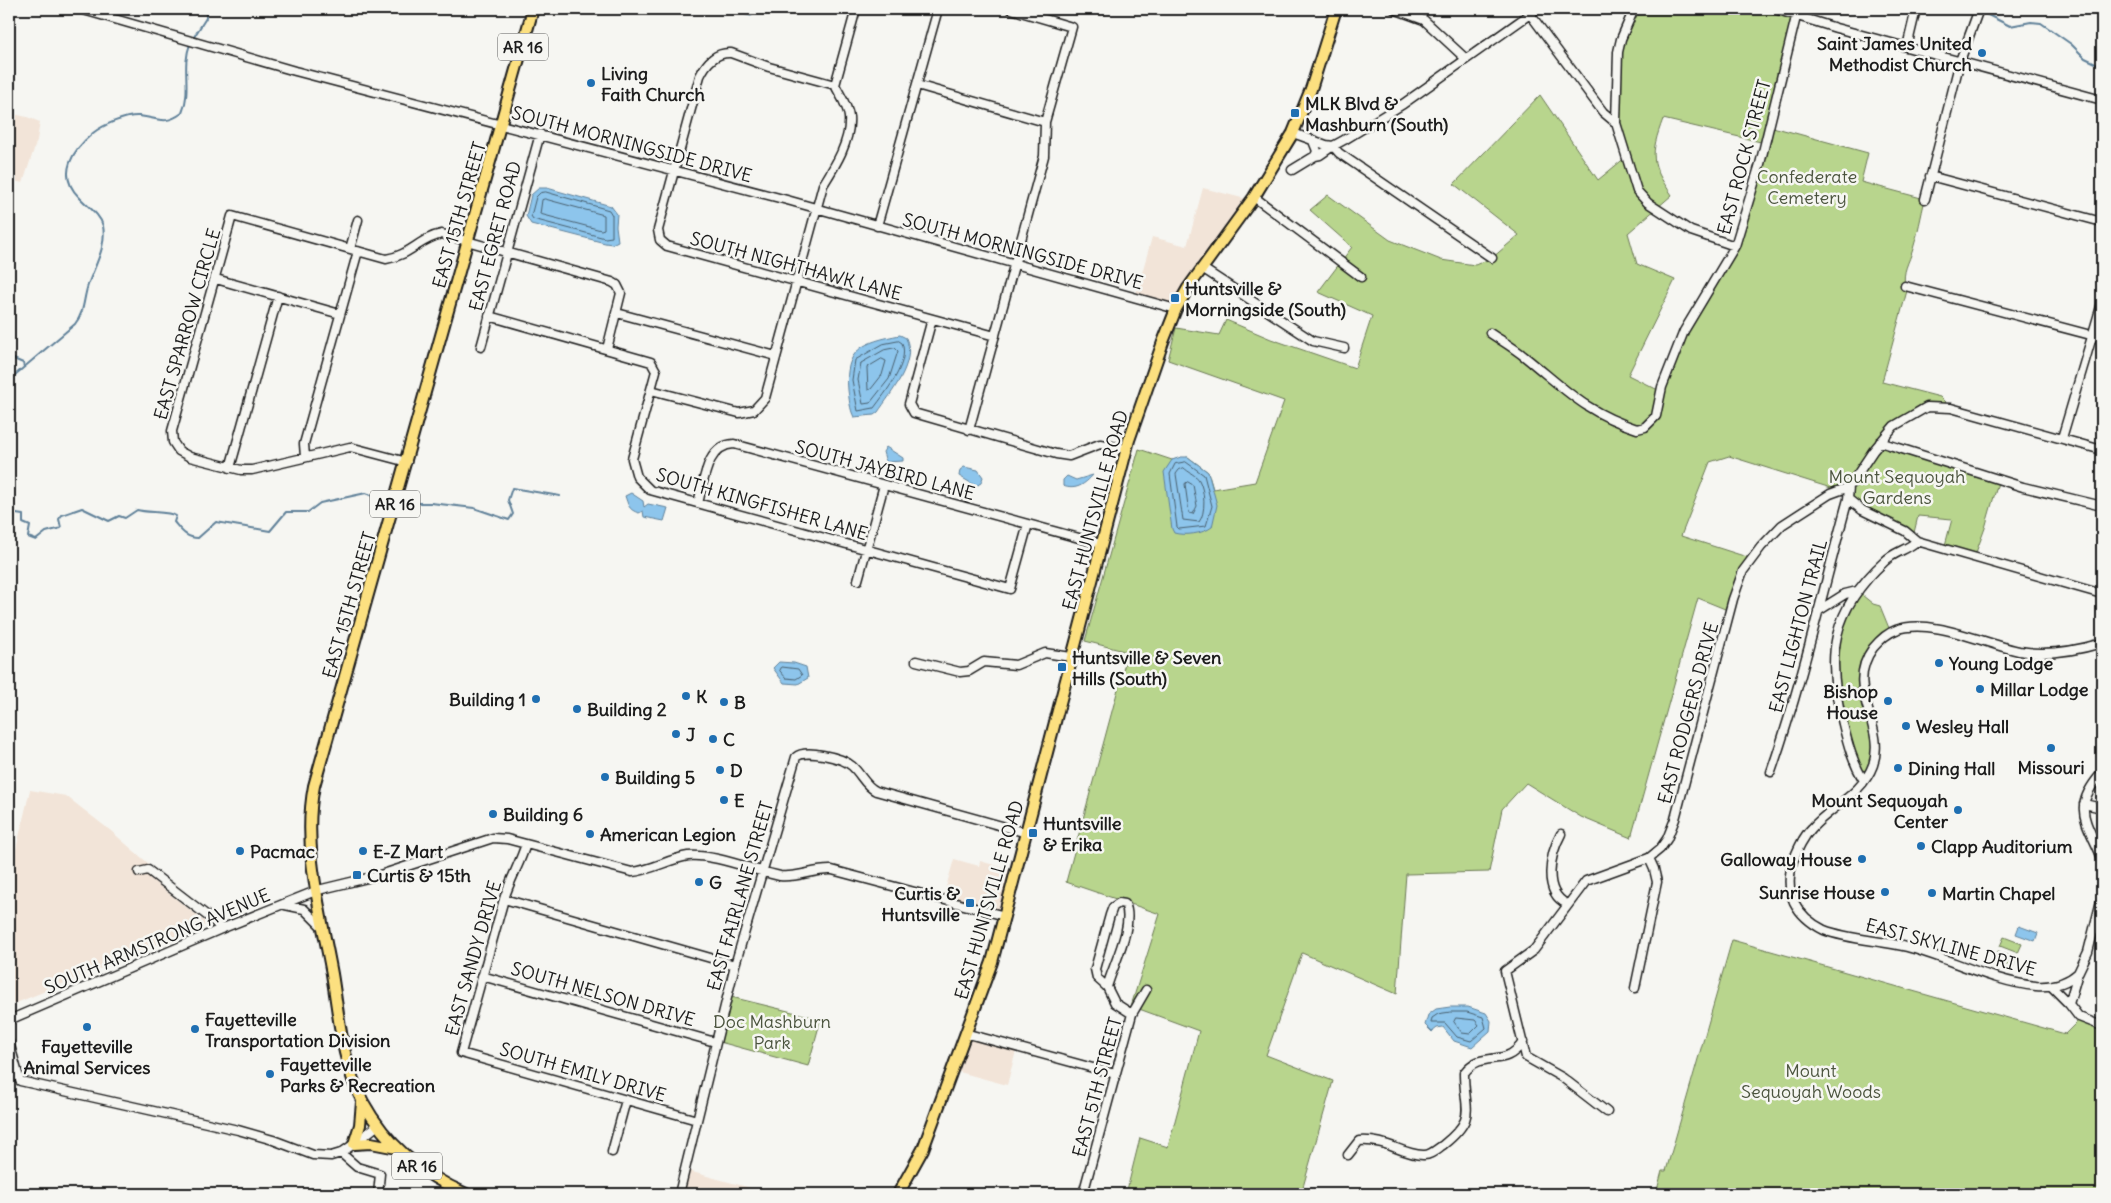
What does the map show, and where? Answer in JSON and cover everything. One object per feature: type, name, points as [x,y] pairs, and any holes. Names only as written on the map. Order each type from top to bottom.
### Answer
[{"type":"main road","name":"EAST 15TH STREET","points":[[378,1125],[362,1101],[345,1047],[318,890],[311,830],[314,786],[407,462],[533,9]]},
{"type":"main road","name":"EAST HUNTSVILLE ROAD","points":[[898,1194],[923,1149],[992,962],[1006,916],[1071,657],[1139,408],[1176,309],[1202,268],[1254,197],[1293,133],[1314,81],[1336,9]]},
{"type":"main road","points":[[362,1101],[360,1125],[354,1144],[371,1143],[397,1148]]},
{"type":"main road","name":"AR 16","points":[[378,1125],[397,1148],[427,1173],[466,1194]]},
{"type":"street","name":"SOUTH MORNINGSIDE DRIVE","points":[[80,9],[180,38],[816,208],[1176,309]]},
{"type":"street","points":[[651,390],[735,413],[746,413],[757,408],[765,398],[822,185],[838,159],[848,126],[847,110],[835,85],[856,9]]},
{"type":"street","points":[[878,226],[938,9]]},
{"type":"street","points":[[969,430],[1016,264],[1044,156],[1046,122],[1072,27],[1011,9]]},
{"type":"street","points":[[1394,9],[1424,20],[1466,59]]},
{"type":"street","points":[[1634,9],[1620,39],[1616,123],[1637,191],[1648,203],[1691,231],[1735,246]]},
{"type":"street","points":[[1775,9],[1797,12],[1907,47],[2102,100]]},
{"type":"street","points":[[1907,47],[1916,9]]},
{"type":"street","points":[[1925,199],[1960,61],[1978,9]]},
{"type":"street","points":[[1292,170],[1404,104],[1533,11],[1604,112],[1616,123]]},
{"type":"street","name":"EAST ROCK STREET","points":[[1490,333],[1523,355],[1569,395],[1594,412],[1637,429],[1652,423],[1656,416],[1662,387],[1684,331],[1735,246],[1754,185],[1797,12]]},
{"type":"street","points":[[674,170],[703,70],[713,58],[724,53],[730,53],[769,67],[835,85]]},
{"type":"street","points":[[917,85],[1046,122]]},
{"type":"street","points":[[1293,133],[1333,146],[1339,153],[1492,258]]},
{"type":"street","name":"EAST EGRET ROAD","points":[[481,347],[540,134]]},
{"type":"street","points":[[1313,140],[1317,151],[1315,156]]},
{"type":"street","name":"SOUTH NIGHTHAWK LANE","points":[[674,170],[658,230],[658,235],[663,243],[797,282],[996,336]]},
{"type":"street","points":[[1930,176],[2102,222]]},
{"type":"street","points":[[1254,197],[1361,277]]},
{"type":"street","name":"EAST SPARROW CIRCLE","points":[[407,462],[350,447],[252,470],[230,468],[190,457],[179,451],[173,442],[172,431],[216,279],[232,216],[386,259],[399,258],[431,236],[442,234],[617,285],[621,293],[607,349]]},
{"type":"street","points":[[306,457],[304,444],[340,314],[354,250],[358,220]]},
{"type":"street","points":[[1202,268],[1313,341],[1344,348]]},
{"type":"street","points":[[216,279],[340,314]]},
{"type":"street","points":[[1905,286],[2102,338]]},
{"type":"street","points":[[230,468],[278,296]]},
{"type":"street","points":[[2062,438],[2102,303]]},
{"type":"street","points":[[617,312],[776,356]]},
{"type":"street","name":"SOUTH KINGFISHER LANE","points":[[489,316],[651,362],[656,371],[633,452],[634,471],[640,482],[650,490],[1010,589],[1028,524]]},
{"type":"street","points":[[932,319],[910,396],[910,409],[919,416],[1056,454],[1069,456],[1100,444],[1127,448]]},
{"type":"street","points":[[1849,487],[1880,442],[1894,426],[1911,414],[1927,407],[1951,408],[2102,450]]},
{"type":"street","points":[[1880,442],[2023,487],[2102,506]]},
{"type":"street","name":"SOUTH JAYBIRD LANE","points":[[698,503],[711,458],[717,450],[730,444],[1101,544]]},
{"type":"street","points":[[858,580],[884,485]]},
{"type":"street","name":"EAST LIGHTON TRAIL","points":[[1771,772],[1785,731],[1818,612],[1848,499],[1849,487]]},
{"type":"street","name":"EAST RODGERS DRIVE","points":[[1523,1042],[1505,971],[1534,950],[1586,881],[1649,858],[1663,844],[1675,819],[1743,571],[1761,546],[1782,525],[1830,494],[1849,487]]},
{"type":"street","points":[[1848,499],[1862,510],[1904,531],[1917,541],[2102,594]]},
{"type":"street","points":[[1864,781],[1852,758],[1838,707],[1832,665],[1837,633],[1843,615],[1857,591],[1886,560],[1917,541]]},
{"type":"street","points":[[1818,612],[1845,594],[1857,591]]},
{"type":"street","points":[[1864,781],[1872,767],[1876,743],[1862,686],[1864,666],[1868,654],[1885,636],[1896,630],[1916,627],[1930,628],[2030,652],[2069,651],[2102,643]]},
{"type":"street","points":[[916,661],[960,672],[969,670],[984,662],[1016,666],[1045,653],[1071,657]]},
{"type":"street","name":"EAST FAIRLANE STREET","points":[[678,1194],[735,965],[793,762],[800,753],[809,752],[852,765],[871,789],[876,792],[1027,833]]},
{"type":"street","points":[[2102,773],[2090,786],[2084,804],[2086,825],[2102,858]]},
{"type":"street","name":"EAST SKYLINE DRIVE","points":[[1864,781],[1852,795],[1811,828],[1803,839],[1791,866],[1790,889],[1794,902],[1807,919],[1815,925],[1834,933],[1908,948],[2024,984],[2051,986],[2065,982],[2078,973]]},
{"type":"street","points":[[2084,804],[2102,808]]},
{"type":"street","points":[[1561,834],[1554,847],[1551,882],[1553,892],[1559,900],[1567,904]]},
{"type":"street","name":"SOUTH ARMSTRONG AVENUE","points":[[9,1020],[221,929],[318,890],[380,875],[493,838],[507,839],[622,870],[641,871],[682,857],[697,856],[761,872],[791,877],[822,869],[832,870],[1006,916]]},
{"type":"street","name":"EAST SANDY DRIVE","points":[[461,1053],[504,899],[510,882],[521,863],[526,844]]},
{"type":"street","points":[[1635,988],[1657,882],[1654,868],[1649,858]]},
{"type":"street","points":[[140,872],[148,870],[214,921],[221,929]]},
{"type":"street","points":[[2068,1004],[2078,973],[2088,952],[2102,897]]},
{"type":"street","points":[[504,899],[735,965]]},
{"type":"street","points":[[1106,987],[1128,925],[1129,912],[1125,904],[1119,903],[1112,907],[1095,969],[1097,978],[1106,987],[1115,1003],[1132,1014]]},
{"type":"street","points":[[281,906],[291,905],[304,909],[324,929]]},
{"type":"street","name":"SOUTH NELSON DRIVE","points":[[482,976],[716,1042]]},
{"type":"street","points":[[2051,986],[2079,1017],[2102,1026]]},
{"type":"street","name":"EAST 5TH STREET","points":[[1082,1194],[1132,1014],[1146,990]]},
{"type":"street","points":[[966,1035],[972,1035],[1115,1074]]},
{"type":"street","points":[[9,1042],[20,1081],[238,1130],[273,1140],[313,1155],[331,1156],[341,1153],[378,1125]]},
{"type":"street","points":[[1523,1042],[1526,1057],[1562,1078],[1607,1112]]},
{"type":"street","points":[[1348,1155],[1359,1141],[1372,1140],[1421,1156],[1432,1153],[1458,1133],[1464,1124],[1468,1109],[1464,1073],[1484,1060],[1508,1057],[1516,1052],[1523,1042]]},
{"type":"street","name":"SOUTH EMILY DRIVE","points":[[461,1053],[697,1120]]},
{"type":"street","points":[[612,1152],[626,1100]]},
{"type":"street","points":[[341,1153],[357,1167],[380,1174],[378,1194]]},
{"type":"shaded area","points":[[9,113],[40,122],[37,140],[23,183],[9,180]]},
{"type":"shaded area","points":[[1203,188],[1246,199],[1247,205],[1176,309],[1135,298],[1152,237],[1187,246]]},
{"type":"shaded area","points":[[30,790],[66,796],[149,864],[152,880],[208,924],[9,1006],[9,862],[13,862]]},
{"type":"shaded area","points":[[954,859],[979,866],[980,861],[1015,871],[1004,914],[943,898]]},
{"type":"shaded area","points":[[966,1035],[1017,1047],[1007,1085],[952,1070]]},
{"type":"shaded area","points":[[685,1170],[773,1194],[679,1194]]},
{"type":"green space","name":"Confederate Cemetery","points":[[1634,9],[1775,9],[1796,15],[1769,126],[1868,153],[1861,182],[1925,199],[1915,243],[1905,271],[1904,281],[1905,286],[1908,287],[1882,382],[1940,397],[1951,408],[1920,405],[1889,425],[1847,483],[1831,488],[1729,456],[1710,462],[1681,536],[1747,557],[1725,609],[1698,598],[1631,838],[1581,817],[1526,783],[1502,809],[1489,872],[1406,874],[1397,994],[1302,953],[1266,1055],[1333,1081],[1301,1194],[1126,1194],[1140,1138],[1168,1147],[1199,1031],[1131,1006],[1160,914],[1066,882],[1128,652],[1085,641],[1139,449],[1172,460],[1188,457],[1208,472],[1213,489],[1255,482],[1284,401],[1168,360],[1176,328],[1219,335],[1226,320],[1271,339],[1355,368],[1372,316],[1318,292],[1352,247],[1310,210],[1328,195],[1390,240],[1441,260],[1475,265],[1492,258],[1519,235],[1454,184],[1540,95],[1598,180],[1626,157],[1616,123],[1616,65]],"holes":[[[1663,119],[1765,143],[1735,246],[1684,331],[1662,387],[1656,389],[1628,375],[1675,280],[1637,264],[1628,233],[1672,195],[1659,175],[1654,158],[1656,141]]]},
{"type":"green space","name":"Mount Sequoyah Gardens","points":[[1880,442],[1999,479],[1974,558],[1944,549],[1952,519],[1918,516],[1913,537],[1848,499],[1849,487]]},
{"type":"green space","points":[[1857,591],[1873,604],[1880,606],[1891,633],[1877,646],[1868,659],[1864,671],[1864,683],[1873,725],[1875,746],[1864,781],[1838,707],[1837,633]]},
{"type":"green space","points":[[2004,937],[2022,944],[2018,953],[2000,946]]},
{"type":"green space","name":"Mount Sequoyah Woods","points":[[1732,940],[2065,1034],[2081,1018],[2102,1026],[2102,1194],[1656,1194],[1662,1171],[1666,1171]]},
{"type":"green space","points":[[1998,951],[2016,959],[2013,967],[1994,960]]},
{"type":"green space","name":"Doc Mashburn Park","points":[[727,996],[821,1019],[808,1066],[716,1041]]},
{"type":"water","points":[[718,9],[762,9],[751,16]]},
{"type":"water","points":[[539,188],[547,188],[611,206],[617,214],[618,241],[612,244],[605,243],[531,224],[526,216],[531,195]]},
{"type":"water","points":[[900,335],[906,338],[908,347],[908,357],[901,377],[878,412],[874,415],[854,417],[848,390],[849,365],[853,356],[866,345]]},
{"type":"water","points":[[886,447],[903,458],[903,461],[886,462],[883,452]]},
{"type":"water","points":[[1188,457],[1208,472],[1217,505],[1212,527],[1199,533],[1178,534],[1174,533],[1172,529],[1164,472],[1172,460]]},
{"type":"water","points":[[964,467],[978,470],[983,477],[981,483],[976,486],[959,476],[960,470]]},
{"type":"water","points":[[1093,475],[1080,486],[1072,488],[1063,486],[1063,480],[1067,476],[1076,480]]},
{"type":"water","points":[[631,493],[643,501],[644,507],[648,504],[668,508],[664,521],[644,517],[643,511],[639,513],[633,510],[625,496]]},
{"type":"water","points":[[779,662],[794,663],[806,667],[808,678],[798,684],[784,683],[773,668]]},
{"type":"water","points":[[2019,926],[2038,933],[2035,941],[2016,934]]},
{"type":"water","points":[[1468,1007],[1486,1013],[1491,1021],[1490,1031],[1472,1047],[1454,1041],[1443,1027],[1437,1028],[1432,1032],[1425,1025],[1428,1015],[1436,1009]]},
{"type":"waterway","points":[[192,40],[206,18],[206,9]]},
{"type":"waterway","points":[[1982,12],[2010,26],[2031,22],[2041,23],[2071,44],[2085,58],[2102,66]]},
{"type":"waterway","points":[[9,380],[75,324],[81,315],[88,285],[102,249],[103,226],[96,214],[72,188],[69,180],[68,171],[74,155],[93,133],[115,121],[134,116],[166,120],[182,113],[186,96],[186,62],[190,44]]},
{"type":"waterway","points":[[9,357],[23,363],[24,367]]},
{"type":"waterway","points":[[399,503],[431,503],[474,508],[509,520],[513,514],[508,500],[512,488],[560,496]]},
{"type":"waterway","points":[[9,513],[23,515],[23,523],[30,526],[28,537],[36,540],[46,532],[61,528],[59,519],[62,515],[82,508],[109,521],[119,516],[125,518],[137,510],[173,514],[176,516],[174,522],[182,531],[190,537],[198,538],[216,522],[270,531],[286,512],[308,512],[320,503],[366,493],[384,500]]},
{"type":"place","name":"Saint James United Methodist Church","points":[[1982,53]]},
{"type":"place","name":"Living Faith Church","points":[[591,83]]},
{"type":"place","name":"MLK Blvd & Mashburn (South)","points":[[1295,113]]},
{"type":"place","name":"Huntsville & Morningside (South)","points":[[1175,298]]},
{"type":"place","name":"Young Lodge","points":[[1939,663]]},
{"type":"place","name":"Huntsville & Seven Hills (South)","points":[[1062,667]]},
{"type":"place","name":"Millar Lodge","points":[[1980,689]]},
{"type":"place","name":"K","points":[[686,696]]},
{"type":"place","name":"Building 1","points":[[536,699]]},
{"type":"place","name":"Bishop House","points":[[1888,701]]},
{"type":"place","name":"B","points":[[724,702]]},
{"type":"place","name":"Building 2","points":[[577,709]]},
{"type":"place","name":"Wesley Hall","points":[[1906,726]]},
{"type":"place","name":"J","points":[[676,734]]},
{"type":"place","name":"C","points":[[713,739]]},
{"type":"place","name":"Missouri","points":[[2051,748]]},
{"type":"place","name":"Dining Hall","points":[[1898,768]]},
{"type":"place","name":"D","points":[[720,770]]},
{"type":"place","name":"Building 5","points":[[605,777]]},
{"type":"place","name":"E","points":[[724,800]]},
{"type":"place","name":"Mount Sequoyah Center","points":[[1958,810]]},
{"type":"place","name":"Building 6","points":[[493,814]]},
{"type":"place","name":"Huntsville & Erika","points":[[1033,833]]},
{"type":"place","name":"American Legion","points":[[590,834]]},
{"type":"place","name":"Clapp Auditorium","points":[[1921,846]]},
{"type":"place","name":"Pacmac","points":[[240,851]]},
{"type":"place","name":"E-Z Mart","points":[[363,851]]},
{"type":"place","name":"Galloway House","points":[[1862,859]]},
{"type":"place","name":"Curtis & 15th","points":[[357,875]]},
{"type":"place","name":"G","points":[[699,882]]},
{"type":"place","name":"Sunrise House","points":[[1885,892]]},
{"type":"place","name":"Martin Chapel","points":[[1932,893]]},
{"type":"place","name":"Curtis & Huntsville","points":[[970,903]]},
{"type":"place","name":"Fayetteville Animal Services","points":[[87,1027]]},
{"type":"place","name":"Fayetteville Transportation Division","points":[[195,1029]]},
{"type":"place","name":"Fayetteville Parks & Recreation","points":[[270,1074]]}]
